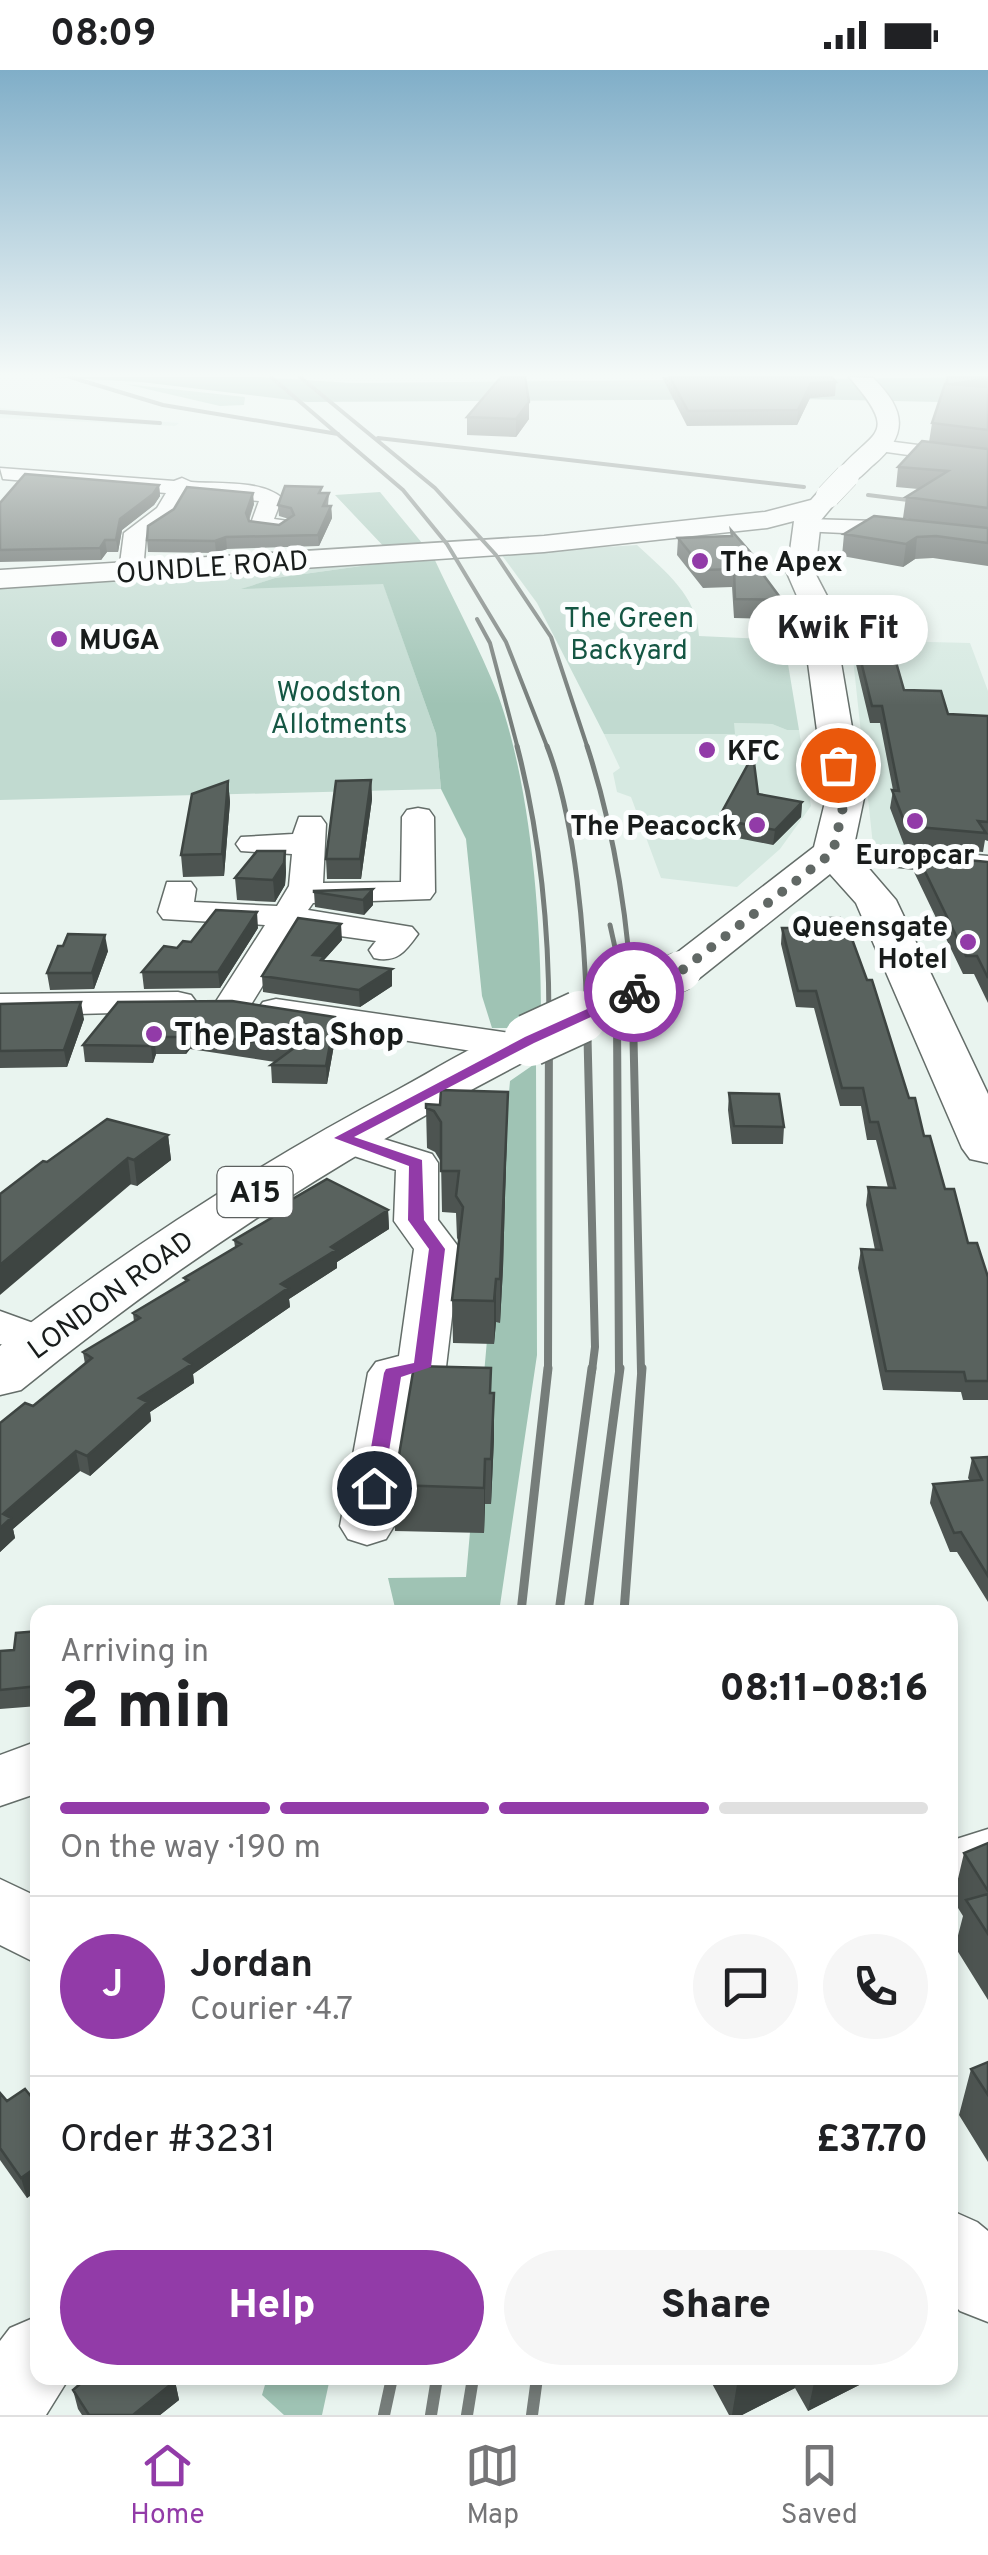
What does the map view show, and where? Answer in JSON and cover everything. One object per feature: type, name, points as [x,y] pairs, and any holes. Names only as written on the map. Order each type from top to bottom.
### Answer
[{"type":"main road","points":[[855,486],[835,512],[828,580],[807,587],[845,798],[833,852],[876,900],[988,1148]]},
{"type":"main road","name":"OUNDLE ROAD","points":[[544,544],[567,547],[735,534],[835,512]]},
{"type":"main road","name":"OUNDLE ROAD","points":[[0,578],[544,544],[835,512]]},
{"type":"main road","name":"OUNDLE ROAD","points":[[735,534],[779,545],[790,572],[807,587]]},
{"type":"main road","name":"LONDON ROAD","points":[[0,1376],[20,1334],[342,1138],[523,1043],[681,971],[833,852]]},
{"type":"street","points":[[172,486],[267,496],[272,503],[261,526],[280,526]]},
{"type":"street","points":[[131,571],[135,533],[164,512],[186,488]]},
{"type":"street","points":[[835,512],[988,542]]},
{"type":"street","points":[[835,512],[877,535],[988,542]]},
{"type":"street","points":[[179,889],[175,912],[246,912],[418,892],[418,817]]},
{"type":"street","points":[[234,1003],[306,886],[309,834],[252,844]]},
{"type":"street","points":[[833,852],[988,866]]},
{"type":"street","points":[[296,906],[400,934],[387,950]]},
{"type":"street","points":[[0,1005],[234,1003],[523,1043]]},
{"type":"street","points":[[342,1138],[416,1164],[416,1220],[437,1249],[422,1367],[393,1373],[368,1526]]},
{"type":"street","points":[[0,1781],[30,1769]]},
{"type":"street","points":[[958,1866],[988,1856]]},
{"type":"street","points":[[0,1908],[30,1929]]},
{"type":"street","points":[[958,2256],[988,2283]]},
{"type":"street","points":[[0,2411],[30,2368]]},
{"type":"shaded area","points":[[380,492],[427,549],[388,551],[335,495]]},
{"type":"shaded area","points":[[433,556],[498,695],[526,811],[536,896],[541,1015],[510,1028],[492,1028],[482,996],[466,839],[441,789],[436,734],[383,584],[241,589],[275,578]]},
{"type":"shaded area","points":[[851,640],[970,643],[988,691],[988,810],[958,808],[958,853],[873,845]]},
{"type":"shaded area","points":[[733,723],[772,724],[799,730],[811,806],[780,849],[737,887],[661,878],[631,797],[617,792],[613,773],[620,768],[604,734],[734,734]]},
{"type":"shaded area","points":[[536,1063],[537,1355],[500,1605],[394,1605],[388,1578],[466,1577],[510,1081]]},
{"type":"shaded area","points":[[265,2385],[328,2385],[322,2415],[284,2415],[262,2395]]},
{"type":"green space","name":"The Green Backyard","points":[[637,545],[686,597],[699,636],[784,640],[799,730],[772,724],[734,723],[735,734],[604,734],[537,603],[501,554]]},
{"type":"green space","name":"Woodston Allotments","points":[[433,556],[275,578],[245,588],[383,583],[436,734],[441,789],[0,800],[0,586]]},
{"type":"building","points":[[14,486],[158,486],[120,519],[116,540],[105,540],[100,548],[0,550],[0,503]]},
{"type":"building","points":[[285,486],[301,486],[322,487],[319,493],[329,493],[323,506],[331,506],[318,535],[147,540],[148,526],[174,509],[187,487],[253,493],[246,513],[249,521],[279,525],[294,515],[291,508],[278,505]]},
{"type":"building","points":[[923,486],[988,486],[988,508],[906,497]]},
{"type":"building","points":[[874,516],[988,528],[988,543],[936,536],[917,537],[906,544],[844,534]]},
{"type":"building","points":[[731,530],[765,569],[759,569],[782,600],[735,599],[734,569],[704,570],[678,538],[732,536]]},
{"type":"building","points":[[856,641],[890,641],[904,690],[941,691],[948,714],[988,716],[988,822],[978,821],[986,833],[906,826],[892,790],[899,791],[882,706],[872,706]]},
{"type":"building","points":[[753,755],[758,794],[802,802],[775,830],[718,819]]},
{"type":"building","points":[[371,780],[360,859],[326,859],[336,781]]},
{"type":"building","points":[[228,781],[222,854],[181,855],[192,794]]},
{"type":"building","points":[[257,851],[285,851],[284,863],[273,880],[235,878]]},
{"type":"building","points":[[917,855],[988,862],[988,978],[977,956],[966,956]]},
{"type":"building","points":[[373,889],[363,900],[314,892],[314,891]]},
{"type":"building","points":[[216,910],[257,912],[218,972],[142,972],[164,946],[177,948],[183,941],[191,942]]},
{"type":"building","points":[[298,918],[341,924],[313,955],[324,956],[321,960],[392,969],[359,990],[262,976]]},
{"type":"building","points":[[802,918],[840,918],[843,928],[848,928],[867,980],[872,980],[909,1098],[915,1098],[924,1136],[930,1136],[945,1189],[954,1189],[968,1243],[977,1243],[988,1277],[988,1381],[966,1381],[964,1372],[886,1371],[861,1249],[882,1250],[868,1187],[895,1188],[878,1122],[870,1122],[863,1088],[842,1088],[816,991],[798,991],[782,928],[805,928]]},
{"type":"building","points":[[68,934],[105,935],[92,973],[47,973],[58,946],[63,946]]},
{"type":"building","points":[[232,1001],[335,1017],[326,1066],[271,1065],[294,1048],[188,1032],[184,1037],[154,1037],[151,1046],[83,1045],[118,1002]]},
{"type":"building","points":[[81,1002],[64,1050],[0,1051],[0,1004]]},
{"type":"building","points":[[441,1090],[508,1092],[500,1279],[496,1279],[494,1301],[452,1300],[463,1207],[456,1196],[459,1171],[441,1171],[441,1122],[434,1111],[426,1108],[426,1104],[440,1105]]},
{"type":"building","points":[[729,1093],[779,1094],[784,1127],[734,1126]]},
{"type":"building","points":[[107,1119],[168,1135],[134,1160],[128,1158],[0,1265],[0,1194]]},
{"type":"building","points":[[327,1179],[388,1210],[331,1247],[336,1250],[281,1284],[288,1288],[184,1359],[192,1364],[139,1398],[148,1402],[87,1456],[76,1451],[3,1514],[11,1518],[0,1528],[0,1423],[25,1403],[33,1406],[92,1358],[83,1352],[140,1318],[133,1313],[241,1244],[234,1240],[290,1207],[284,1204]]},
{"type":"building","points":[[414,1366],[491,1368],[491,1459],[485,1459],[484,1488],[394,1485]]},
{"type":"building","points":[[988,1457],[988,1576],[961,1532],[954,1533],[933,1484],[982,1480],[972,1458]]},
{"type":"building","points":[[30,1632],[30,1687],[0,1690],[0,1651],[14,1650],[16,1633]]},
{"type":"building","points":[[988,1843],[988,1891],[964,1853]]},
{"type":"building","points":[[988,1894],[988,1934],[966,1900]]},
{"type":"building","points":[[988,2062],[988,2095],[971,2069]]},
{"type":"building","points":[[25,2089],[30,2095],[30,2172],[21,2178],[0,2148],[0,2093],[7,2101]]},
{"type":"building","points":[[79,2385],[170,2385],[133,2415],[89,2415],[73,2390]]},
{"type":"railway","points":[[399,486],[447,544],[506,642],[548,749]]},
{"type":"railway","points":[[433,486],[496,555],[551,637],[588,749]]},
{"type":"railway","points":[[799,486],[804,487]]},
{"type":"railway","points":[[868,495],[988,510]]},
{"type":"railway","points":[[477,619],[490,643],[518,749]]},
{"type":"railway","points":[[517,746],[542,882],[549,1020]]},
{"type":"railway","points":[[587,746],[606,812],[619,881],[633,1020]]},
{"type":"railway","points":[[548,749],[572,844],[587,1020]]},
{"type":"railway","points":[[610,925],[616,952],[617,1020]]},
{"type":"railway","points":[[587,1017],[595,1347],[592,1371]]},
{"type":"railway","points":[[617,1017],[619,1371]]},
{"type":"railway","points":[[633,1017],[641,1371]]},
{"type":"railway","points":[[548,1371],[549,1020]]},
{"type":"railway","points":[[522,1605],[548,1368]]},
{"type":"railway","points":[[560,1605],[592,1368]]},
{"type":"railway","points":[[589,1605],[620,1368]]},
{"type":"railway","points":[[625,1605],[642,1368]]},
{"type":"railway","points":[[384,2415],[390,2385]]},
{"type":"railway","points":[[431,2415],[436,2385]]},
{"type":"railway","points":[[467,2415],[472,2385]]},
{"type":"railway","points":[[532,2415],[536,2385]]},
{"type":"way so far","points":[[634,992],[681,971],[833,852],[845,798],[838,765]]},
{"type":"place","name":"The Apex","points":[[700,561]]},
{"type":"place","name":"MUGA","points":[[59,639]]},
{"type":"place","name":"KFC","points":[[707,750]]},
{"type":"place","name":"Kwik Fit","points":[[838,765]]},
{"type":"place","name":"Europcar","points":[[915,821]]},
{"type":"place","name":"The Peacock","points":[[757,825]]},
{"type":"place","name":"Queensgate Hotel","points":[[968,942]]},
{"type":"place","name":"The Pasta Shop","points":[[154,1034]]},
{"type":"route","points":[[374,1488],[393,1373],[422,1367],[437,1249],[416,1220],[416,1164],[342,1138],[530,1040],[634,992]]}]
